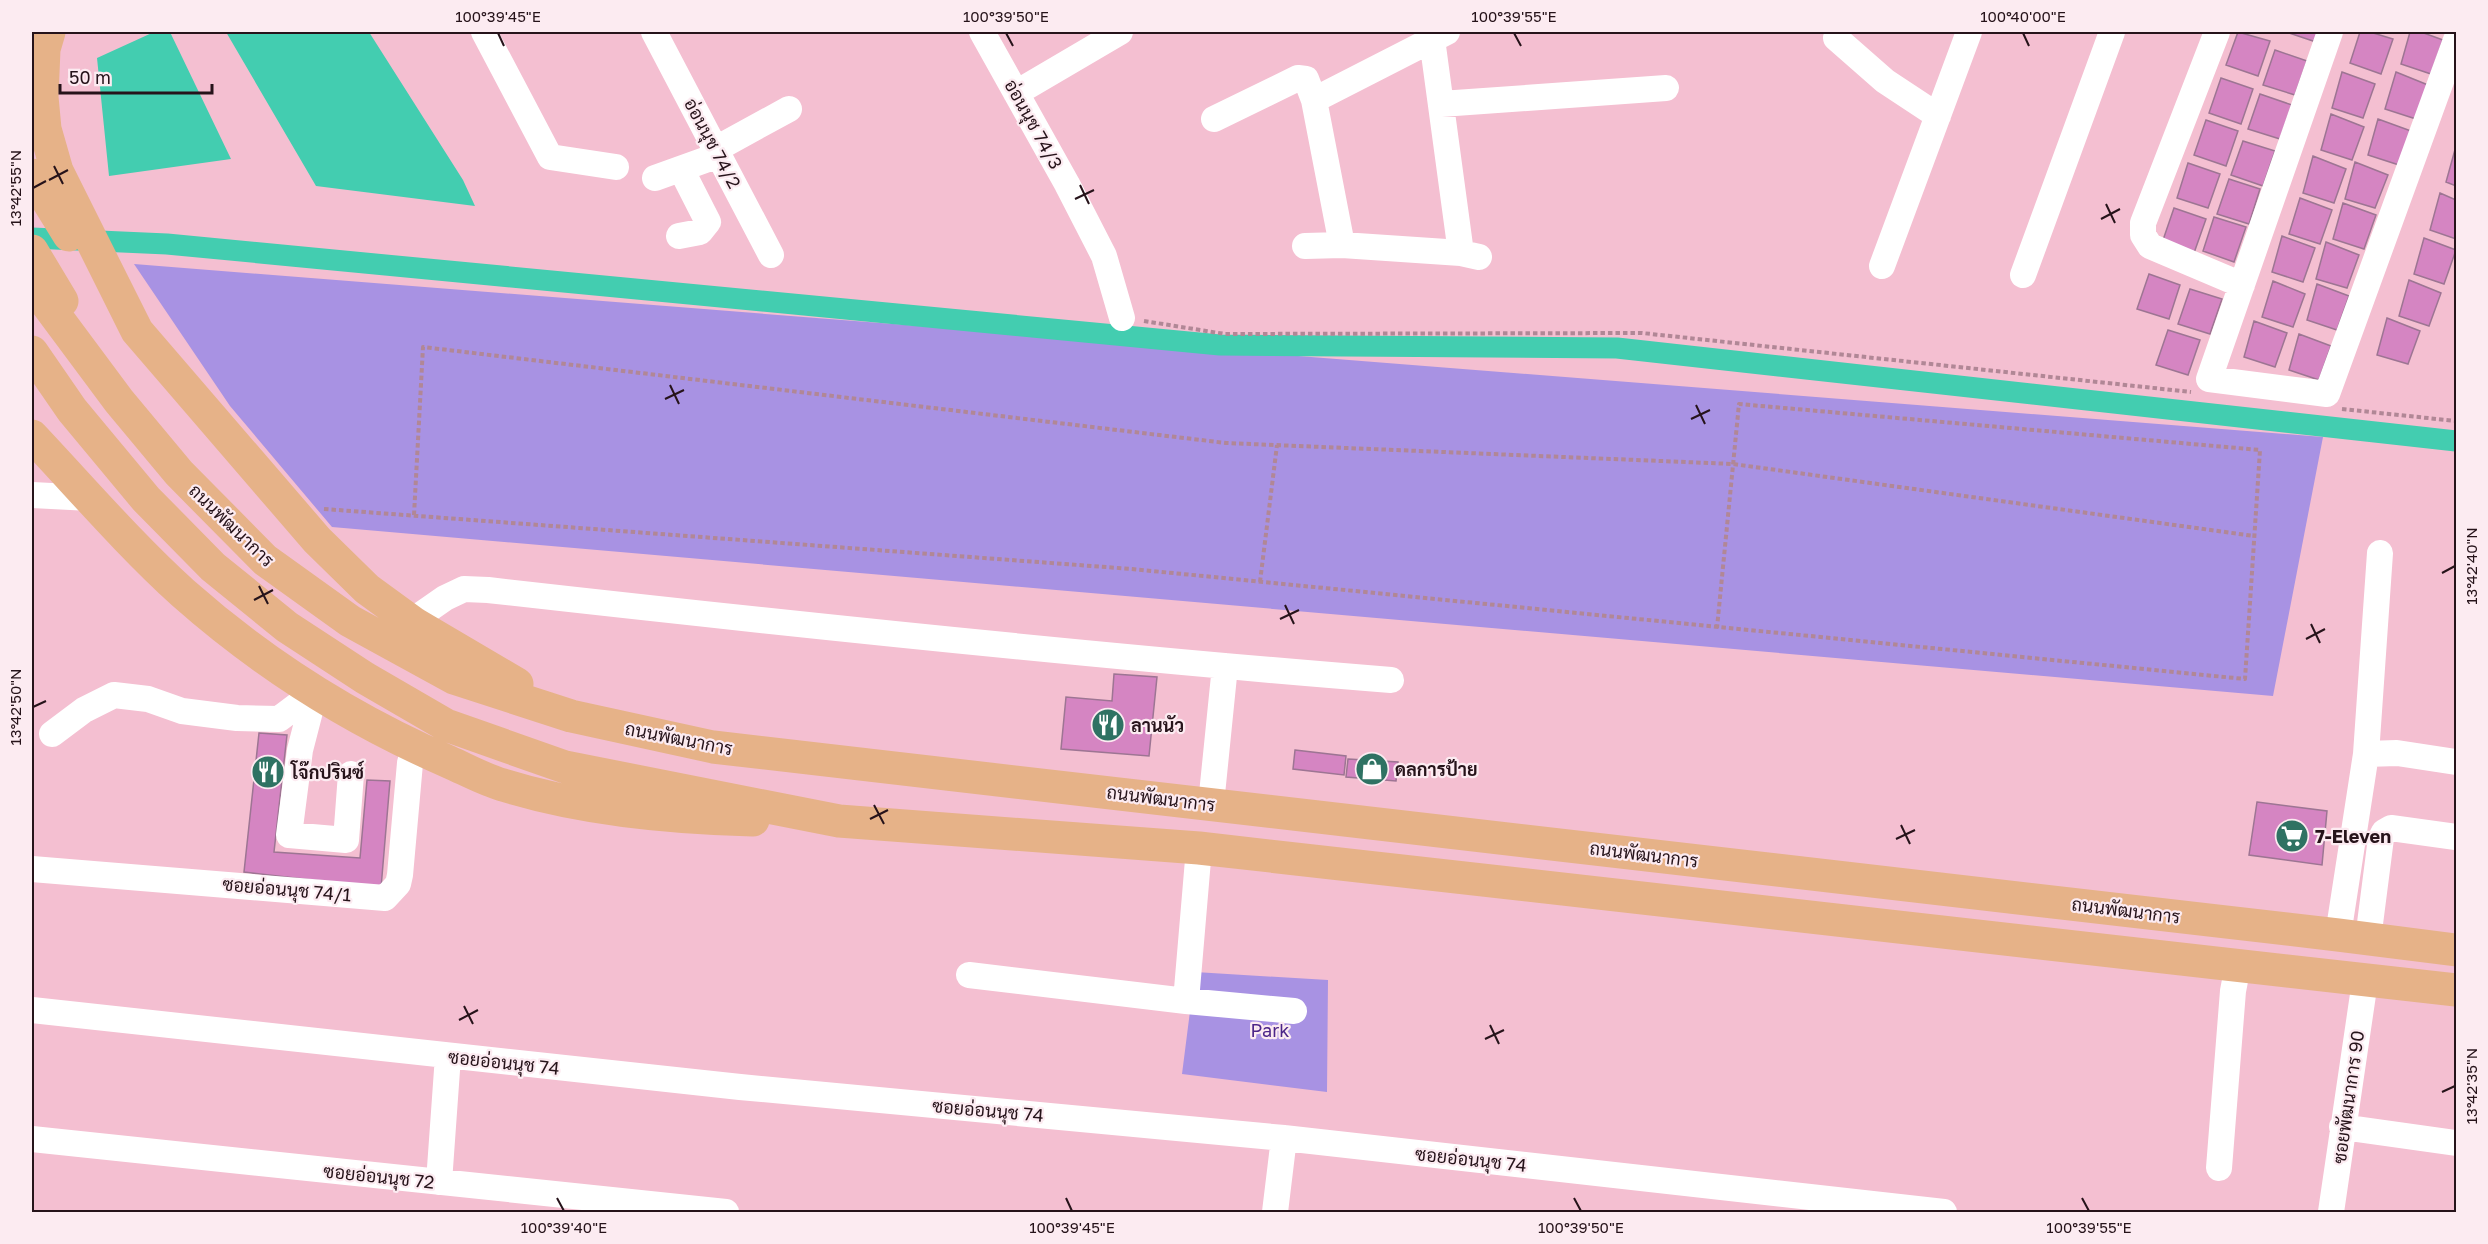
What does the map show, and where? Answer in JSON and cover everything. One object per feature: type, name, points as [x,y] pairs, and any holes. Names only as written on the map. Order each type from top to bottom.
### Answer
[{"type":"main road","points":[[49,32],[44,49],[42,97],[45,129],[64,207]]},
{"type":"main road","points":[[32,175],[64,207],[128,316],[317,540],[367,589],[412,621],[571,716]]},
{"type":"main road","name":"ถนนพัฒนาการ","points":[[37,270],[119,401],[179,473],[265,560],[350,621],[454,678],[571,716],[713,747],[2457,950]]},
{"type":"main road","points":[[32,352],[72,410],[146,499],[213,567],[287,627],[365,678],[446,725],[565,767],[839,821]]},
{"type":"main road","points":[[32,436],[182,592],[259,656],[315,692],[415,747],[502,785],[579,803],[686,819],[839,821],[1199,848],[2457,990]]},
{"type":"street","points":[[484,32],[550,158],[616,167]]},
{"type":"street","name":"อ่อนนุช 74/2","points":[[654,32],[771,255]]},
{"type":"street","name":"อ่อนนุช 74/3","points":[[982,32],[1104,256],[1122,318]]},
{"type":"street","points":[[1016,93],[1120,32]]},
{"type":"street","points":[[1882,266],[1969,32]]},
{"type":"street","points":[[2023,275],[2112,32]]},
{"type":"street","points":[[2217,32],[2143,223],[2143,235],[2150,246],[2242,285]]},
{"type":"street","points":[[2330,32],[2209,379],[2327,394],[2457,40]]},
{"type":"street","points":[[1305,246],[1342,245],[1470,255],[1441,104],[1440,35],[1314,100]]},
{"type":"street","points":[[1836,38],[1900,92],[1938,116]]},
{"type":"street","points":[[1214,119],[1298,78],[1306,79],[1314,100],[1342,245]]},
{"type":"street","points":[[1441,104],[1666,88]]},
{"type":"street","points":[[656,178],[717,152],[789,109]]},
{"type":"street","points":[[679,236],[700,232],[708,222],[681,169]]},
{"type":"street","points":[[32,495],[90,498]]},
{"type":"street","points":[[2353,937],[2380,553]]},
{"type":"street","points":[[412,621],[445,597],[464,589],[488,590],[781,623],[1391,680]]},
{"type":"street","points":[[1211,804],[1225,666]]},
{"type":"street","points":[[52,734],[84,710],[114,695],[148,699],[182,711],[237,718],[279,719],[315,692]]},
{"type":"street","points":[[315,692],[300,750],[289,835],[346,840],[351,774]]},
{"type":"street","name":"ซอยอ่อนนุช 74/1","points":[[32,869],[385,898],[398,884],[400,875],[410,763],[415,747]]},
{"type":"street","points":[[2366,754],[2397,753],[2457,762]]},
{"type":"street","points":[[2353,937],[2384,832],[2391,828],[2457,837]]},
{"type":"street","points":[[1186,1002],[1199,848]]},
{"type":"street","points":[[2219,1168],[2233,991],[2238,965]]},
{"type":"street","points":[[969,975],[1186,1002],[1294,1011]]},
{"type":"street","name":"ซอยพัฒนาการ 90","points":[[2331,1212],[2365,981]]},
{"type":"street","name":"ซอยอ่อนนุช 74","points":[[32,1010],[752,1088],[1284,1138],[1944,1212]]},
{"type":"street","points":[[439,1182],[448,1056]]},
{"type":"street","points":[[2342,1127],[2457,1143]]},
{"type":"street","points":[[1275,1212],[1284,1138]]},
{"type":"street","name":"ซอยอ่อนนุช 72","points":[[32,1139],[439,1182],[537,1203],[726,1212]]},
{"type":"path","points":[[1122,318],[1225,334],[1642,333],[2200,393]]},
{"type":"path","points":[[414,515],[423,347],[1226,443],[1733,464],[2254,536]]},
{"type":"path","points":[[314,508],[1132,569],[1717,628],[2245,679],[2260,450],[1739,404],[1717,628]]},
{"type":"path","points":[[2340,409],[2457,421]]},
{"type":"path","points":[[1260,582],[1277,445]]},
{"type":"green space","points":[[134,264],[2323,437],[2273,696],[332,527],[230,406]]},
{"type":"green space","name":"Park","points":[[1195,972],[1328,980],[1327,1092],[1182,1074]]},
{"type":"shaded area","points":[[154,32],[170,32],[231,159],[109,176],[97,58]]},
{"type":"shaded area","points":[[226,32],[369,32],[463,180],[475,206],[316,186]]},
{"type":"building","points":[[2238,32],[2270,41],[2258,76],[2226,65]]},
{"type":"building","points":[[2286,32],[2320,32],[2316,42]]},
{"type":"building","points":[[2360,32],[2370,32],[2393,39],[2381,74],[2350,63]]},
{"type":"building","points":[[2410,32],[2421,32],[2443,40],[2431,74],[2401,64]]},
{"type":"building","points":[[2275,50],[2307,61],[2295,95],[2263,85]]},
{"type":"building","points":[[2342,72],[2375,84],[2363,118],[2332,108]]},
{"type":"building","points":[[2396,72],[2428,85],[2416,119],[2385,109]]},
{"type":"building","points":[[2221,78],[2253,89],[2241,124],[2209,113]]},
{"type":"building","points":[[2260,94],[2292,105],[2280,139],[2248,129]]},
{"type":"building","points":[[2331,114],[2364,127],[2352,160],[2321,150]]},
{"type":"building","points":[[2378,119],[2411,131],[2399,165],[2368,155]]},
{"type":"building","points":[[2206,120],[2238,131],[2226,166],[2194,155]]},
{"type":"building","points":[[2243,141],[2275,151],[2263,186],[2231,175]]},
{"type":"building","points":[[2456,146],[2456,186],[2446,182]]},
{"type":"building","points":[[2313,156],[2346,169],[2334,203],[2303,193]]},
{"type":"building","points":[[2355,162],[2388,175],[2375,208],[2345,199]]},
{"type":"building","points":[[2188,163],[2220,174],[2208,208],[2177,198]]},
{"type":"building","points":[[2229,179],[2260,189],[2249,224],[2217,214]]},
{"type":"building","points":[[2440,193],[2456,200],[2456,239],[2430,230]]},
{"type":"building","points":[[2300,198],[2332,210],[2320,244],[2289,234]]},
{"type":"building","points":[[2343,203],[2376,215],[2364,249],[2333,239]]},
{"type":"building","points":[[2174,208],[2206,219],[2194,253],[2162,243]]},
{"type":"building","points":[[2214,217],[2246,227],[2234,262],[2203,251]]},
{"type":"building","points":[[2282,236],[2315,248],[2303,282],[2272,272]]},
{"type":"building","points":[[2424,238],[2456,250],[2444,284],[2414,274]]},
{"type":"building","points":[[2326,242],[2359,255],[2347,288],[2316,279]]},
{"type":"building","points":[[2149,274],[2180,285],[2169,319],[2137,309]]},
{"type":"building","points":[[2409,280],[2441,293],[2429,326],[2399,316]]},
{"type":"building","points":[[2273,281],[2305,294],[2293,327],[2262,317]]},
{"type":"building","points":[[2317,284],[2349,296],[2337,330],[2307,320]]},
{"type":"building","points":[[2190,289],[2222,299],[2210,334],[2178,324]]},
{"type":"building","points":[[2387,318],[2420,331],[2408,364],[2377,355]]},
{"type":"building","points":[[2254,321],[2287,333],[2275,367],[2244,357]]},
{"type":"building","points":[[2168,330],[2200,340],[2188,375],[2156,365]]},
{"type":"building","points":[[2299,334],[2331,346],[2319,380],[2289,370]]},
{"type":"building","name":"ลานนัว","points":[[1114,674],[1157,677],[1149,756],[1061,749],[1066,697],[1112,701]]},
{"type":"building","points":[[259,733],[287,735],[274,852],[360,858],[367,780],[390,781],[381,888],[244,872]]},
{"type":"building","points":[[1295,750],[1346,756],[1344,775],[1293,769]]},
{"type":"building","name":"ดลการป้าย","points":[[1348,759],[1398,762],[1396,781],[1346,777]]},
{"type":"building","points":[[2257,802],[2327,811],[2322,865],[2249,855]]},
{"type":"waterway","points":[[32,238],[167,244],[1220,345],[1617,348],[2456,441]]},
{"type":"place","name":"ลานนัว","points":[[1108,725]]},
{"type":"place","name":"ดลการป้าย","points":[[1372,769]]},
{"type":"place","name":"โจ๊กปรินซ์","points":[[268,772]]},
{"type":"place","name":"7-Eleven","points":[[2292,836]]}]
